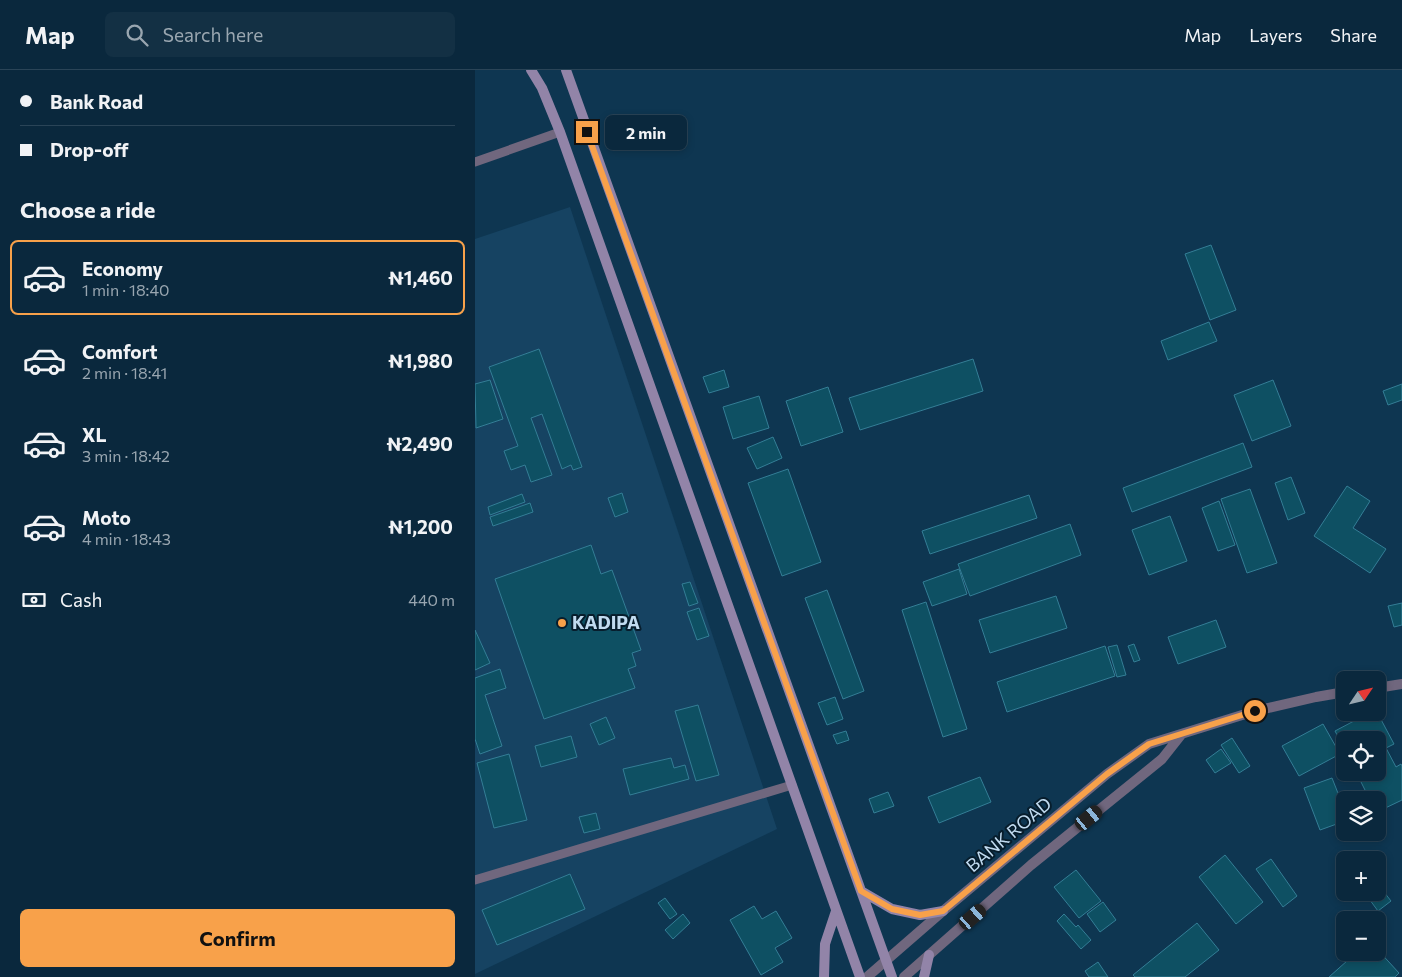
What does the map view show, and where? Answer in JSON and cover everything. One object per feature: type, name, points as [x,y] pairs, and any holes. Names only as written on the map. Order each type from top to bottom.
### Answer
[{"type":"street","points":[[531,70],[542,88],[560,132],[860,977]]},
{"type":"street","points":[[566,70],[892,977]]},
{"type":"street","points":[[1386,687],[1402,684]]},
{"type":"street","name":"BANK ROAD","points":[[867,977],[1107,774],[1149,744],[1255,711],[1336,694]]},
{"type":"street","points":[[904,977],[1031,865],[1162,760],[1181,735]]},
{"type":"street","points":[[861,891],[892,909],[920,915],[943,911]]},
{"type":"street","points":[[824,977],[825,944],[836,911]]},
{"type":"street","points":[[923,977],[929,955]]},
{"type":"lane","points":[[475,162],[560,132]]},
{"type":"lane","points":[[475,880],[791,785]]},
{"type":"shaded area","points":[[570,207],[777,829],[475,974],[475,239]]},
{"type":"building","points":[[1211,245],[1236,310],[1210,320],[1185,254]]},
{"type":"building","points":[[1209,322],[1217,341],[1168,360],[1161,341]]},
{"type":"building","points":[[539,349],[582,467],[573,470],[571,465],[562,469],[542,414],[531,418],[552,475],[531,482],[525,465],[511,470],[504,451],[518,446],[489,367]]},
{"type":"building","points":[[973,359],[983,391],[860,430],[849,398]]},
{"type":"building","points":[[724,370],[729,387],[709,393],[703,377]]},
{"type":"building","points":[[490,380],[503,419],[476,428],[475,384]]},
{"type":"building","points":[[1273,380],[1291,426],[1252,441],[1234,395]]},
{"type":"building","points":[[1402,384],[1402,400],[1388,405],[1383,391]]},
{"type":"building","points":[[828,387],[843,432],[801,446],[786,401]]},
{"type":"building","points":[[759,396],[769,428],[733,439],[723,407]]},
{"type":"building","points":[[773,437],[782,458],[757,469],[747,448]]},
{"type":"building","points":[[1243,443],[1252,467],[1132,512],[1123,488]]},
{"type":"building","points":[[788,469],[821,562],[782,576],[748,483]]},
{"type":"building","points":[[1291,477],[1305,513],[1288,520],[1275,483]]},
{"type":"building","points":[[1347,486],[1370,501],[1353,528],[1386,549],[1370,573],[1314,536]]},
{"type":"building","points":[[1250,489],[1277,563],[1247,573],[1221,499]]},
{"type":"building","points":[[622,493],[628,512],[615,517],[608,498]]},
{"type":"building","points":[[522,494],[525,502],[490,515],[488,507]]},
{"type":"building","points":[[1029,495],[1037,518],[930,554],[922,531]]},
{"type":"building","points":[[1219,501],[1235,545],[1218,551],[1202,508]]},
{"type":"building","points":[[530,503],[533,512],[493,526],[490,517]]},
{"type":"building","points":[[1170,516],[1187,561],[1149,575],[1132,530]]},
{"type":"building","points":[[1070,524],[1081,555],[970,596],[958,564]]},
{"type":"building","points":[[591,545],[601,574],[612,570],[641,650],[632,653],[636,666],[628,669],[635,688],[544,719],[495,579]]},
{"type":"building","points":[[959,569],[967,594],[932,606],[923,582]]},
{"type":"building","points":[[690,582],[698,603],[689,606],[682,584]]},
{"type":"building","points":[[827,590],[864,691],[843,699],[805,598]]},
{"type":"building","points":[[1056,596],[1067,628],[990,653],[979,620]]},
{"type":"building","points":[[926,602],[967,729],[943,737],[902,610]]},
{"type":"building","points":[[1402,603],[1402,625],[1394,627],[1388,606]]},
{"type":"building","points":[[699,608],[709,636],[697,640],[687,612]]},
{"type":"building","points":[[1216,620],[1226,647],[1178,664],[1168,637]]},
{"type":"building","points":[[475,630],[490,663],[475,670]]},
{"type":"building","points":[[1134,644],[1140,660],[1134,662],[1128,646]]},
{"type":"building","points":[[1117,645],[1126,675],[1117,677],[1108,647]]},
{"type":"building","points":[[1105,646],[1115,676],[1007,712],[997,682]]},
{"type":"building","points":[[500,669],[506,688],[485,695],[502,746],[480,754],[475,739],[475,678]]},
{"type":"building","points":[[835,697],[843,719],[827,725],[818,703]]},
{"type":"building","points":[[698,705],[719,775],[696,781],[675,711]]},
{"type":"building","points":[[606,717],[615,738],[599,745],[590,724]]},
{"type":"building","points":[[1354,721],[1382,721],[1394,744],[1386,748],[1386,731],[1336,731],[1336,733],[1335,731]]},
{"type":"building","points":[[1323,724],[1336,747],[1336,756],[1299,776],[1282,746]]},
{"type":"building","points":[[846,731],[849,740],[837,744],[833,735]]},
{"type":"building","points":[[571,736],[577,757],[541,767],[535,746]]},
{"type":"building","points":[[1232,738],[1250,766],[1239,773],[1221,745]]},
{"type":"building","points":[[1386,748],[1396,767],[1401,764],[1402,766],[1402,800],[1386,808],[1386,791],[1366,791],[1360,781],[1386,781]]},
{"type":"building","points":[[1221,749],[1231,763],[1215,773],[1206,760]]},
{"type":"building","points":[[509,754],[527,820],[494,828],[477,763]]},
{"type":"building","points":[[671,758],[674,768],[685,765],[689,779],[630,795],[623,769]]},
{"type":"building","points":[[980,777],[991,802],[939,823],[928,797]]},
{"type":"building","points":[[1332,778],[1337,791],[1336,824],[1320,830],[1304,788]]},
{"type":"building","points":[[888,792],[894,806],[874,813],[869,799]]},
{"type":"building","points":[[596,813],[600,829],[584,833],[579,817]]},
{"type":"building","points":[[1225,855],[1263,902],[1236,924],[1199,877]]},
{"type":"building","points":[[1271,859],[1297,896],[1283,907],[1256,869]]},
{"type":"building","points":[[1076,870],[1101,901],[1079,918],[1054,887]]},
{"type":"building","points":[[570,874],[585,909],[497,945],[482,910]]},
{"type":"building","points":[[1386,895],[1391,901],[1378,911],[1371,901],[1386,901]]},
{"type":"building","points":[[665,898],[677,914],[670,919],[658,903]]},
{"type":"building","points":[[1103,902],[1116,920],[1100,932],[1087,914]]},
{"type":"building","points":[[754,906],[762,919],[776,911],[792,938],[775,948],[783,962],[761,975],[730,920]]},
{"type":"building","points":[[683,914],[690,923],[673,939],[665,930]]},
{"type":"building","points":[[1064,914],[1076,927],[1078,925],[1091,940],[1081,949],[1057,921]]},
{"type":"building","points":[[1197,923],[1219,950],[1185,977],[1135,977],[1133,975]]},
{"type":"building","points":[[1386,959],[1399,973],[1395,977],[1329,977],[1347,961],[1386,961]]},
{"type":"building","points":[[1098,962],[1108,977],[1089,977],[1085,971]]},
{"type":"place","name":"KADIPA","points":[[562,623]]},
{"type":"route","points":[[587,132],[861,891],[892,909],[920,915],[943,911],[1107,774],[1149,744],[1255,711]]}]
